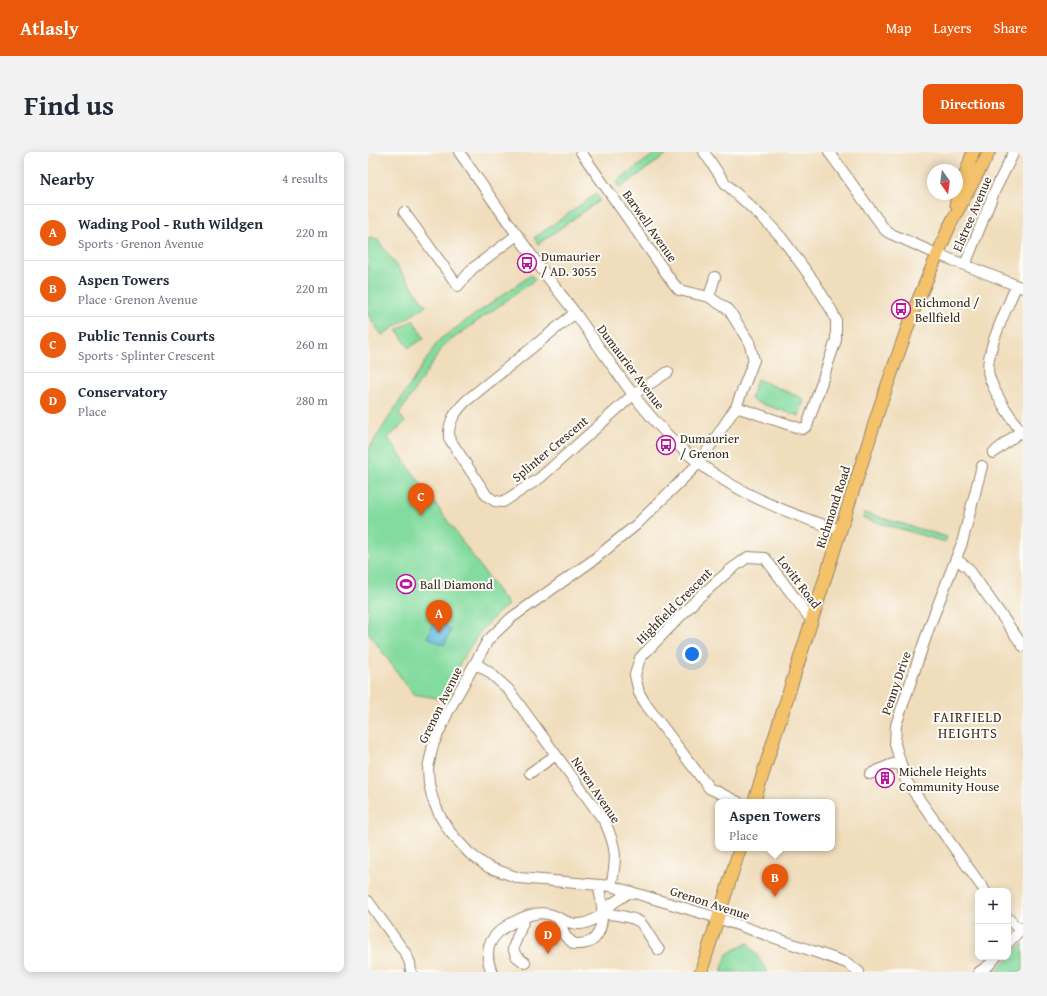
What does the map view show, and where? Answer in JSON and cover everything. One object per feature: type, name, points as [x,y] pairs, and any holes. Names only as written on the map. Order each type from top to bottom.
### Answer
[{"type":"main road","name":"Richmond Road","points":[[950,225],[967,167],[973,152]]},
{"type":"main road","name":"Richmond Road","points":[[755,799],[840,530],[913,312],[950,225],[989,152]]},
{"type":"main road","points":[[701,972],[739,851]]},
{"type":"street","name":"Dumaurier Avenue","points":[[459,152],[517,235],[634,394],[654,420],[678,445],[699,463],[730,485],[802,518],[840,530]]},
{"type":"street","name":"Barwell Avenue","points":[[581,152],[679,290],[709,297],[729,310],[749,342],[754,360],[736,407],[699,463]]},
{"type":"street","points":[[704,152],[725,183],[781,237],[815,283],[836,320],[836,340],[807,426],[802,429],[736,407]]},
{"type":"street","points":[[829,152],[885,230],[889,233],[1020,287],[994,339],[989,357],[989,375],[999,397],[1022,433],[993,453]]},
{"type":"street","name":"Elstree Avenue","points":[[965,265],[995,190],[1014,152]]},
{"type":"street","points":[[404,212],[458,286],[472,270],[517,235]]},
{"type":"street","points":[[709,297],[715,277]]},
{"type":"street","name":"Splinter Crescent","points":[[575,313],[466,401],[451,419],[448,430],[449,438],[488,496],[495,502],[503,502],[540,478],[634,394]]},
{"type":"street","points":[[634,394],[668,372]]},
{"type":"street","name":"Grenon Avenue","points":[[699,463],[636,525],[592,561],[511,618],[488,640],[449,710],[432,745],[428,768],[429,784],[433,800],[440,816],[450,832],[469,853],[488,867],[519,878],[611,886],[718,918],[847,963],[859,972]]},
{"type":"street","name":"Penny Drive","points":[[982,466],[962,542],[930,626],[896,725],[895,744],[906,781],[983,888]]},
{"type":"street","name":"Highfield Crescent","points":[[732,799],[709,788],[647,706],[639,693],[634,675],[640,658],[697,599],[730,570],[748,557],[765,558]]},
{"type":"street","name":"Lovitt Road","points":[[765,558],[812,621]]},
{"type":"street","points":[[956,559],[968,568],[1023,646]]},
{"type":"street","name":"Noren Avenue","points":[[475,663],[489,672],[508,689],[605,822],[613,841],[616,858],[611,886]]},
{"type":"street","name":"Noren Avenue","points":[[530,773],[556,756]]},
{"type":"street","points":[[870,774],[900,762]]},
{"type":"street","points":[[559,919],[565,936],[574,944],[586,944],[595,939],[599,930],[602,914],[602,899],[598,886]]},
{"type":"street","points":[[492,972],[488,962],[490,945],[498,933],[506,926],[525,917],[536,914],[549,914],[571,923],[580,924],[592,921],[630,892]]},
{"type":"street","points":[[368,901],[406,954],[410,963],[411,972]]},
{"type":"street","points":[[602,914],[613,914],[640,922],[659,950]]},
{"type":"street","points":[[525,917],[513,948],[516,956],[525,963]]},
{"type":"street","points":[[1011,921],[1021,929],[1011,940]]},
{"type":"street","points":[[980,972],[993,960]]},
{"type":"green space","points":[[657,152],[670,152],[620,188],[616,182]]},
{"type":"green space","points":[[596,194],[600,200],[538,244],[534,238]]},
{"type":"green space","points":[[368,238],[377,239],[426,306],[382,335],[368,315]]},
{"type":"green space","points":[[531,275],[535,280],[444,345],[399,414],[405,422],[388,438],[508,605],[486,625],[477,636],[462,660],[442,699],[413,694],[368,632],[368,450],[439,340]]},
{"type":"green space","points":[[413,320],[424,338],[409,348],[397,330]]},
{"type":"green space","points":[[757,379],[804,399],[799,416],[753,401],[751,397]]},
{"type":"green space","points":[[865,513],[947,537],[945,542],[863,518]]},
{"type":"green space","points":[[748,943],[768,972],[721,972],[727,954]]},
{"type":"green space","points":[[1023,943],[1023,972],[995,972],[1007,960],[1011,960],[1011,955]]},
{"type":"water","points":[[435,622],[451,629],[444,645],[427,637]]},
{"type":"place","name":"Dumaurier / AD. 3055","points":[[527,263]]},
{"type":"place","name":"Richmond / Bellfield","points":[[901,309]]},
{"type":"place","name":"Dumaurier / Grenon","points":[[666,445]]},
{"type":"place","name":"Public Tennis Courts","points":[[421,516]]},
{"type":"place","name":"Ball Diamond","points":[[406,584]]},
{"type":"place","name":"Wading Pool - Ruth Wildgen","points":[[439,633]]},
{"type":"place","name":"Michele Heights Community House","points":[[885,778]]},
{"type":"place","name":"Aspen Towers","points":[[775,897]]},
{"type":"place","name":"Conservatory","points":[[548,954]]},
{"type":"district","name":"FAIRFIELD HEIGHTS","points":[[968,726]]}]
